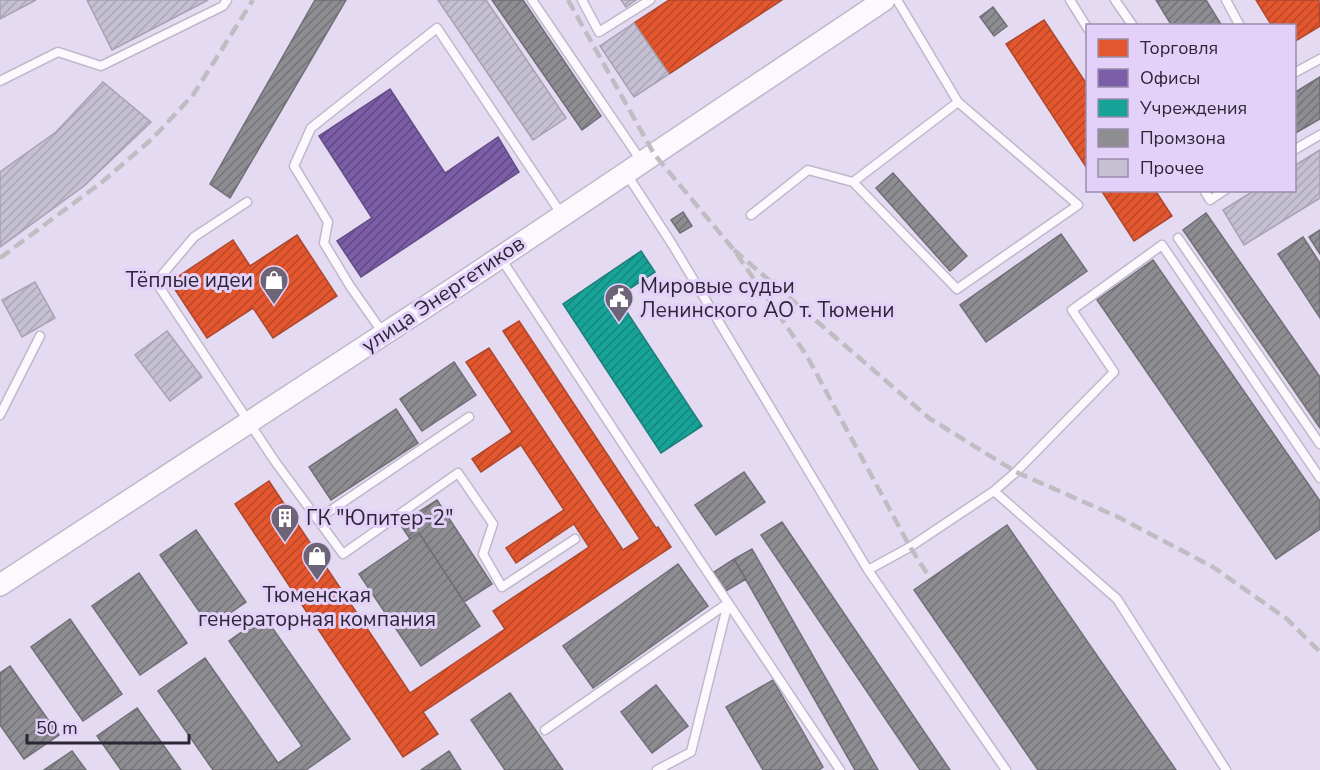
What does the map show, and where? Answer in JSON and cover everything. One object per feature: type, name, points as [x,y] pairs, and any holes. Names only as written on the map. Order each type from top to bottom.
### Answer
[{"type":"street","name":"улица Энергетиков","points":[[0,585],[384,334],[884,0]]},
{"type":"lane","points":[[0,81],[58,52],[101,66],[223,6],[227,0]]},
{"type":"lane","points":[[532,0],[634,167],[657,220],[868,570],[1006,770]]},
{"type":"lane","points":[[582,0],[599,32],[650,0]]},
{"type":"lane","points":[[751,215],[808,170],[853,182],[957,289],[1078,205],[958,102],[897,0]]},
{"type":"lane","points":[[1070,0],[1086,26]]},
{"type":"lane","points":[[1115,0],[1132,24]]},
{"type":"lane","points":[[1226,0],[1239,24]]},
{"type":"lane","points":[[384,334],[350,286],[324,243],[328,222],[294,166],[311,128],[437,28],[562,215]]},
{"type":"lane","points":[[1296,72],[1320,60]]},
{"type":"lane","points":[[853,182],[958,102]]},
{"type":"lane","points":[[1296,149],[1320,135]]},
{"type":"lane","points":[[1205,192],[1210,200],[1222,192]]},
{"type":"lane","points":[[247,202],[194,237],[156,282],[274,460],[343,554],[458,473],[493,524],[483,554],[502,586],[575,539]]},
{"type":"lane","points":[[1178,238],[1320,444]]},
{"type":"lane","points":[[868,570],[910,547],[994,491],[1016,472],[1114,372],[1072,310],[1162,245],[1320,478]]},
{"type":"lane","points":[[500,256],[840,770]]},
{"type":"lane","points":[[0,415],[40,336]]},
{"type":"lane","points":[[318,519],[469,417]]},
{"type":"lane","points":[[994,491],[1117,599],[1226,770]]},
{"type":"lane","points":[[545,730],[728,603]]},
{"type":"lane","points":[[657,770],[690,752],[728,603]]},
{"type":"building: Торговля","points":[[669,0],[782,0],[669,74],[634,23]]},
{"type":"building: Торговля","points":[[1256,0],[1319,0],[1320,26],[1296,41],[1296,24],[1271,24]]},
{"type":"building: Торговля","points":[[1044,20],[1086,83],[1086,167],[1006,44]]},
{"type":"building: Торговля","points":[[1102,192],[1156,192],[1172,216],[1134,241]]},
{"type":"building: Торговля","points":[[297,235],[337,296],[273,338],[253,308],[207,338],[170,282],[233,240],[250,266]]},
{"type":"building: Торговля","name":"ГК \"Юпитер-2\"","points":[[519,321],[656,528],[658,527],[671,547],[423,712],[438,734],[403,757],[235,504],[269,481],[410,693],[505,629],[493,611],[589,547],[574,524],[516,563],[506,548],[564,510],[521,445],[481,472],[472,459],[512,432],[466,362],[489,348],[623,550],[640,539],[503,331]]},
{"type":"building: Офисы","points":[[390,89],[445,173],[498,137],[519,172],[361,277],[337,241],[372,218],[319,136]]},
{"type":"building: Учреждения","points":[[641,251],[655,272],[617,297],[702,426],[661,453],[563,304]]},
{"type":"building: Промзона","points":[[315,0],[346,0],[230,198],[210,184]]},
{"type":"building: Промзона","points":[[492,0],[523,0],[601,116],[582,130]]},
{"type":"building: Промзона","points":[[1156,0],[1206,0],[1221,24],[1171,24]]},
{"type":"building: Промзона","points":[[993,7],[1007,26],[994,36],[980,17]]},
{"type":"building: Промзона","points":[[1320,77],[1320,119],[1296,133],[1296,92]]},
{"type":"building: Промзона","points":[[893,173],[967,256],[950,271],[876,188]]},
{"type":"building: Промзона","points":[[683,212],[692,226],[680,233],[671,220]]},
{"type":"building: Промзона","points":[[1206,213],[1320,377],[1320,428],[1183,230]]},
{"type":"building: Промзона","points":[[1320,230],[1320,254],[1309,237]]},
{"type":"building: Промзона","points":[[1061,234],[1087,271],[986,342],[960,305]]},
{"type":"building: Промзона","points":[[1303,237],[1320,263],[1320,318],[1278,254]]},
{"type":"building: Промзона","points":[[1153,260],[1320,501],[1320,529],[1276,559],[1097,300]]},
{"type":"building: Промзона","points":[[454,362],[476,395],[422,431],[400,399]]},
{"type":"building: Промзона","points":[[396,409],[418,443],[331,500],[309,467]]},
{"type":"building: Промзона","points":[[744,472],[765,502],[716,535],[695,505]]},
{"type":"building: Промзона","points":[[437,500],[492,584],[464,602],[419,533],[410,539],[400,524]]},
{"type":"building: Промзона","points":[[782,522],[950,770],[920,770],[761,535]]},
{"type":"building: Промзона","points":[[1007,525],[1176,770],[1038,770],[914,590]]},
{"type":"building: Промзона","points":[[196,530],[246,602],[210,627],[160,555]]},
{"type":"building: Промзона","points":[[419,533],[480,626],[421,666],[359,574]]},
{"type":"building: Промзона","points":[[752,549],[878,770],[855,770],[734,559]]},
{"type":"building: Промзона","points":[[734,559],[746,579],[726,591],[714,572]]},
{"type":"building: Промзона","points":[[678,564],[708,606],[593,688],[563,646]]},
{"type":"building: Промзона","points":[[139,573],[187,643],[140,675],[92,606]]},
{"type":"building: Промзона","points":[[264,616],[350,739],[306,770],[213,770],[158,691],[205,658],[278,763],[302,746],[229,641]]},
{"type":"building: Промзона","points":[[70,619],[122,694],[83,721],[31,647]]},
{"type":"building: Промзона","points":[[10,666],[59,735],[24,759],[0,725],[0,673]]},
{"type":"building: Промзона","points":[[773,680],[823,767],[819,770],[763,770],[726,707]]},
{"type":"building: Промзона","points":[[656,685],[688,726],[652,753],[621,712]]},
{"type":"building: Промзона","points":[[510,693],[563,770],[505,770],[471,720]]},
{"type":"building: Промзона","points":[[137,708],[181,770],[121,770],[97,736]]},
{"type":"building: Промзона","points":[[72,751],[86,770],[44,770]]},
{"type":"building: Промзона","points":[[449,751],[461,770],[421,770]]},
{"type":"building: Прочее","points":[[0,0],[36,0],[0,19]]},
{"type":"building: Прочее","points":[[87,0],[208,0],[112,50]]},
{"type":"building: Прочее","points":[[438,0],[486,0],[566,118],[533,140]]},
{"type":"building: Прочее","points":[[621,0],[636,0],[626,7]]},
{"type":"building: Прочее","points":[[634,23],[669,74],[634,97],[600,46]]},
{"type":"building: Прочее","points":[[103,82],[151,122],[84,186],[0,247],[0,172],[56,132]]},
{"type":"building: Прочее","points":[[1320,150],[1320,198],[1244,245],[1223,210],[1252,192],[1296,192],[1296,165]]},
{"type":"building: Прочее","points":[[35,282],[55,318],[22,337],[2,300]]},
{"type":"building: Прочее","points":[[167,331],[202,377],[170,401],[135,355]]},
{"type":"railway","points":[[0,258],[102,182],[152,139],[193,95],[253,0]]},
{"type":"railway","points":[[568,0],[654,154],[734,250],[807,356],[910,547],[928,575]]},
{"type":"railway","points":[[734,250],[929,418],[1016,472],[1118,517],[1213,567],[1287,619],[1320,652]]},
{"type":"place","name":"Тёплые идеи","points":[[274,306]]},
{"type":"place","name":"Мировые судьи Ленинского АО т. Тюмени","points":[[619,324]]},
{"type":"place","name":"ГК \"Юпитер-2\"","points":[[285,544]]},
{"type":"place","name":"Тюменская генераторная компания","points":[[317,582]]}]
